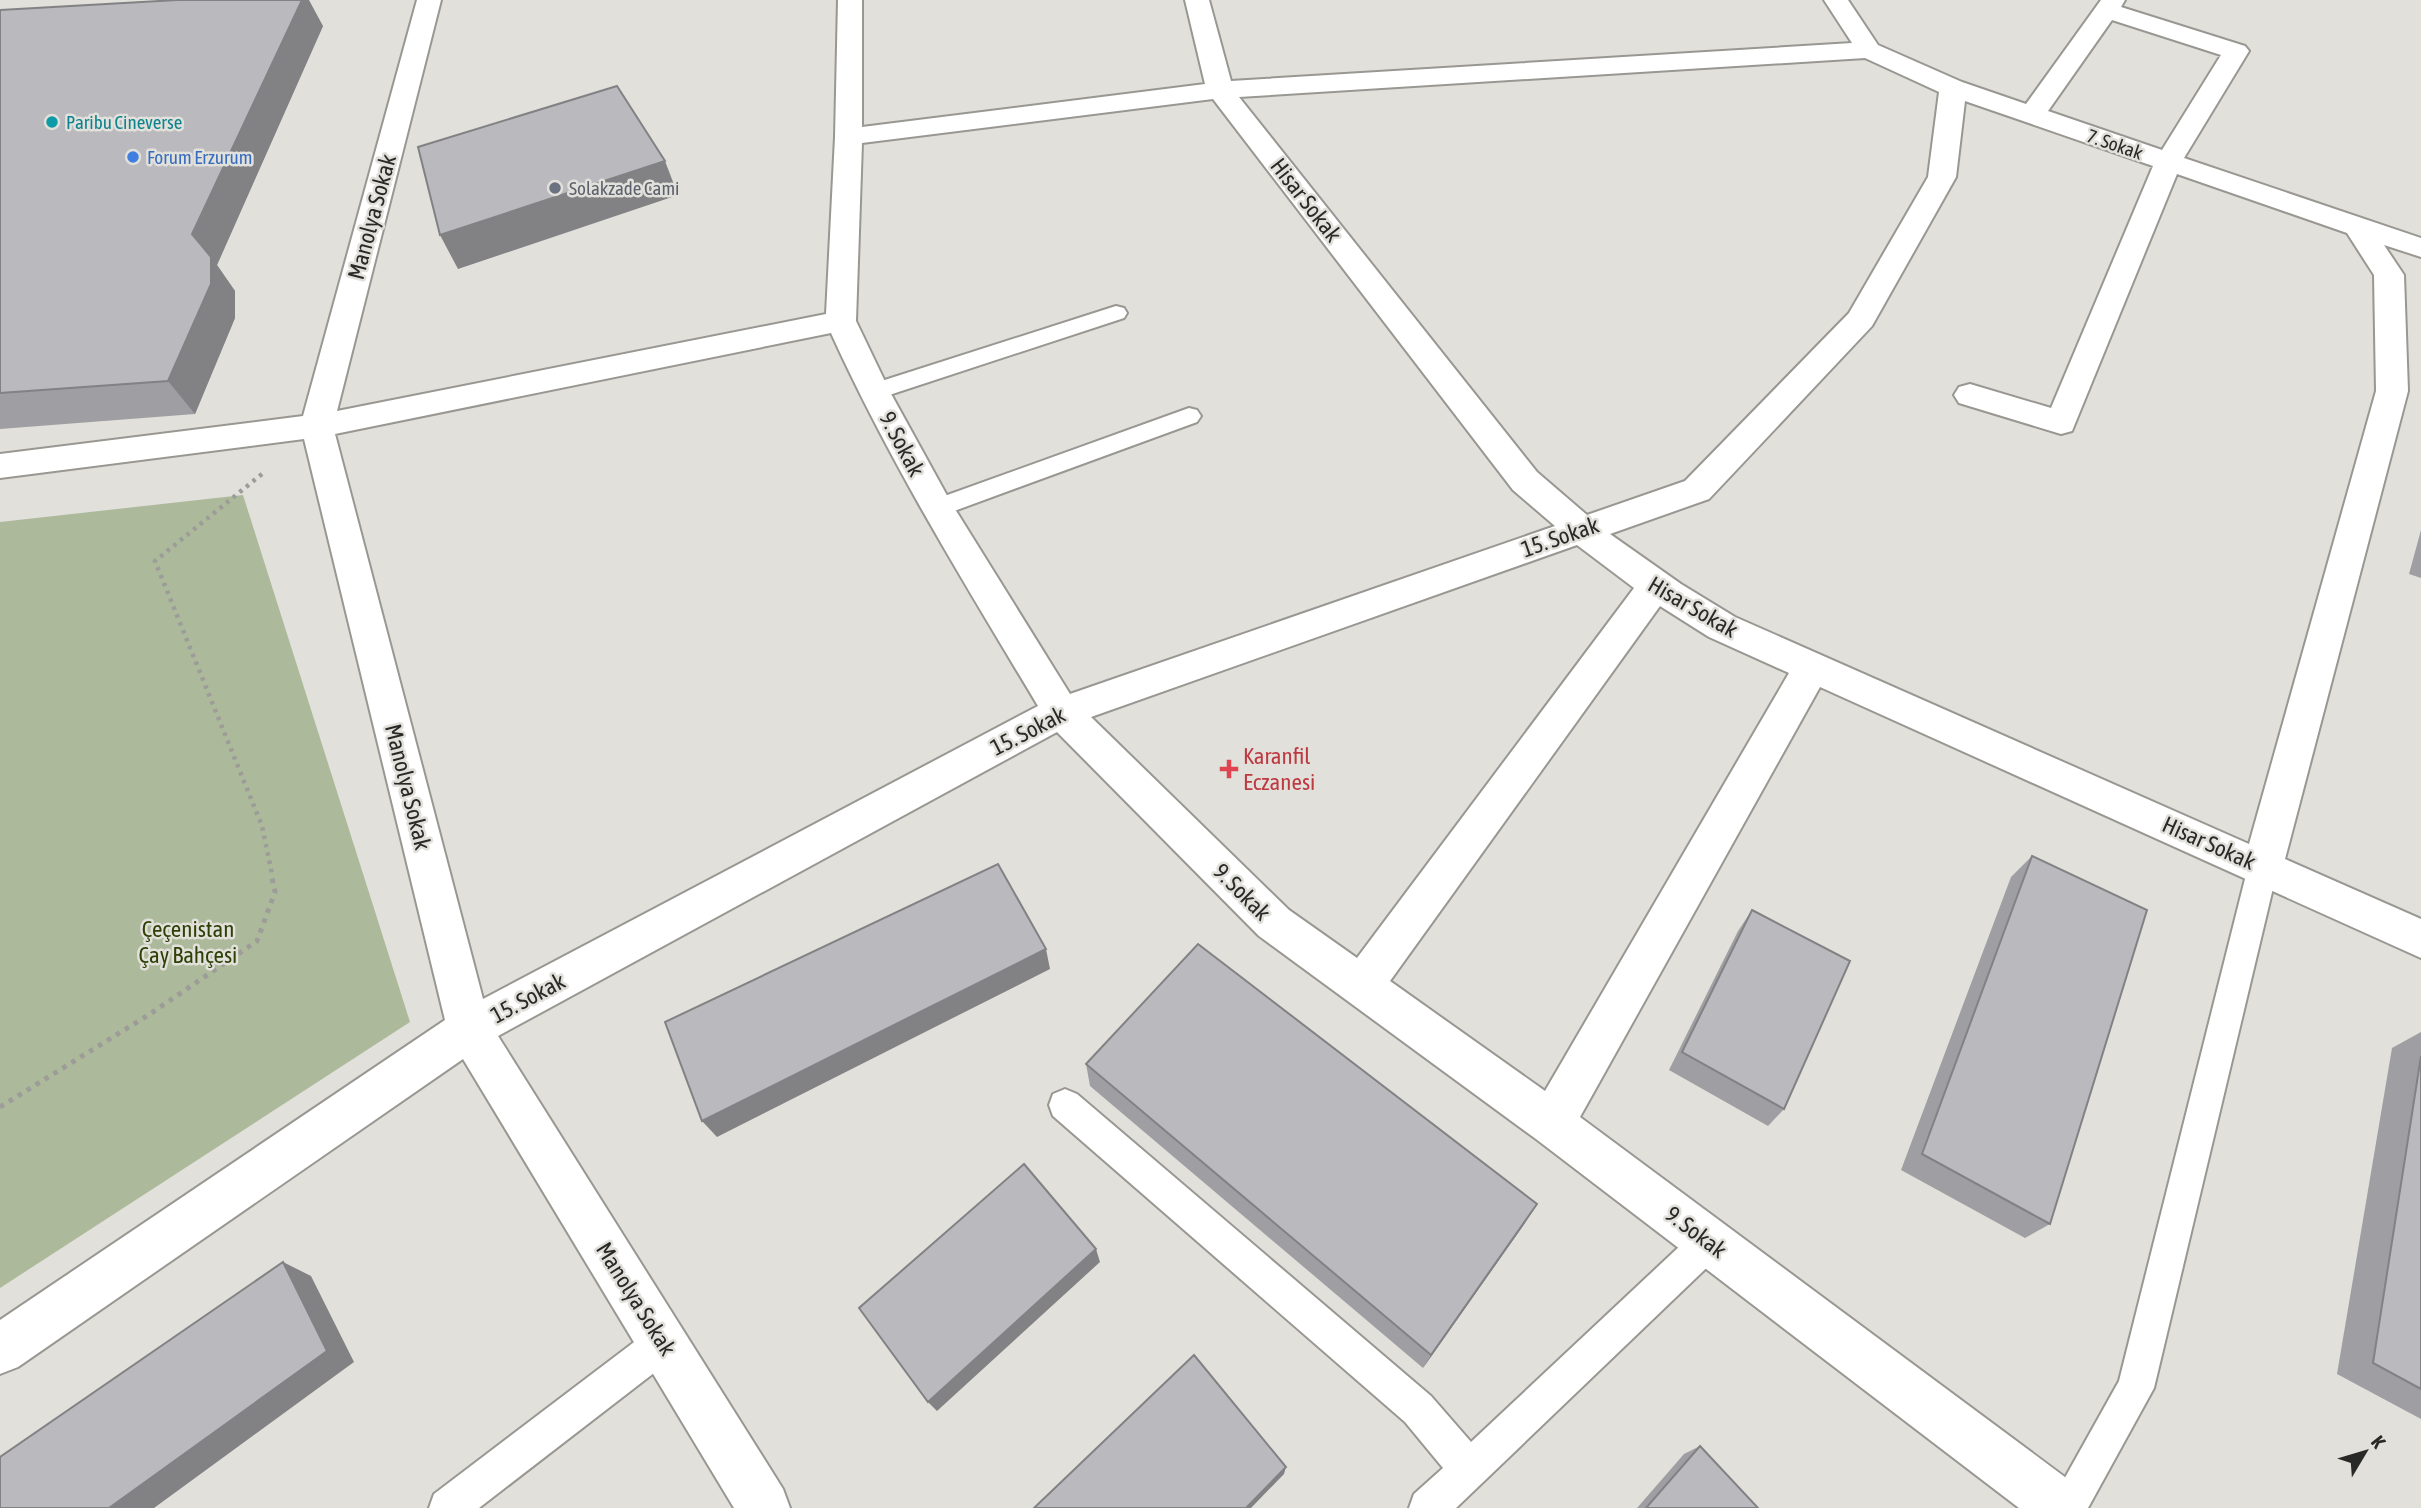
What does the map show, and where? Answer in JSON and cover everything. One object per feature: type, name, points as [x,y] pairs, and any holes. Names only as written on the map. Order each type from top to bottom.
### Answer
[{"type":"street","name":"Manolya Sokak","points":[[429,0],[318,431],[470,1029],[764,1508]]},
{"type":"street","name":"9. Sokak","points":[[850,0],[849,137],[841,321],[874,392],[937,508],[1061,712],[1274,923],[1552,1123],[2062,1508]]},
{"type":"street","name":"Hisar Sokak","points":[[1197,0],[1220,90],[1525,481],[1579,530],[1654,587],[1722,627],[2421,939]]},
{"type":"street","points":[[849,137],[1220,90],[1869,50],[1836,0]]},
{"type":"street","points":[[1970,395],[2061,423],[2168,162],[2236,51],[2110,5],[2032,115]]},
{"type":"street","name":"7. Sokak","points":[[1869,50],[1953,88],[2421,248]]},
{"type":"street","name":"15. Sokak","points":[[0,1349],[470,1029],[1061,712],[1697,490],[1861,320],[1942,177],[1953,88]]},
{"type":"street","points":[[2263,867],[2392,391],[2389,275],[2358,227]]},
{"type":"street","points":[[0,466],[318,431],[841,321]]},
{"type":"street","points":[[1361,986],[1654,587]]},
{"type":"street","points":[[1552,1123],[1812,667]]},
{"type":"lane","points":[[874,392],[1116,313]]},
{"type":"lane","points":[[937,508],[1189,416]]},
{"type":"lane","points":[[2067,1508],[2136,1388],[2263,867]]},
{"type":"lane","points":[[1065,1105],[1418,1409],[1469,1469]]},
{"type":"lane","points":[[1428,1508],[1709,1242]]},
{"type":"lane","points":[[448,1508],[663,1343]]},
{"type":"path","points":[[0,1107],[150,1014],[257,941],[275,892],[262,826],[155,561],[318,431]]},
{"type":"green space","name":"Çeçenistan Çay Bahçesi","points":[[243,495],[410,1022],[0,1288],[0,522]]},
{"type":"building","name":"Forum Erzurum","points":[[177,0],[302,0],[192,234],[211,257],[211,284],[168,381],[0,393],[0,10]]},
{"type":"building","points":[[617,86],[665,161],[440,235],[418,147]]},
{"type":"building","points":[[2032,856],[2147,910],[2050,1224],[1922,1154]]},
{"type":"building","points":[[998,864],[1046,949],[702,1121],[665,1022]]},
{"type":"building","points":[[1752,910],[1850,961],[1784,1109],[1682,1052]]},
{"type":"building","points":[[1198,944],[1537,1204],[1431,1355],[1086,1064]]},
{"type":"building","points":[[2421,1056],[2421,1389],[2373,1363]]},
{"type":"building","points":[[1024,1164],[1096,1249],[928,1402],[859,1308]]},
{"type":"building","points":[[283,1262],[327,1351],[109,1508],[0,1508],[0,1457]]},
{"type":"building","points":[[1194,1355],[1286,1467],[1246,1508],[1034,1508]]},
{"type":"building","points":[[1700,1446],[1758,1508],[1646,1508]]},
{"type":"place","name":"Paribu Cineverse","points":[[52,122]]},
{"type":"place","name":"Forum Erzurum","points":[[133,157]]},
{"type":"place","name":"Solakzade Cami","points":[[555,188]]},
{"type":"place","name":"Karanfil Eczanesi","points":[[1229,769]]}]
